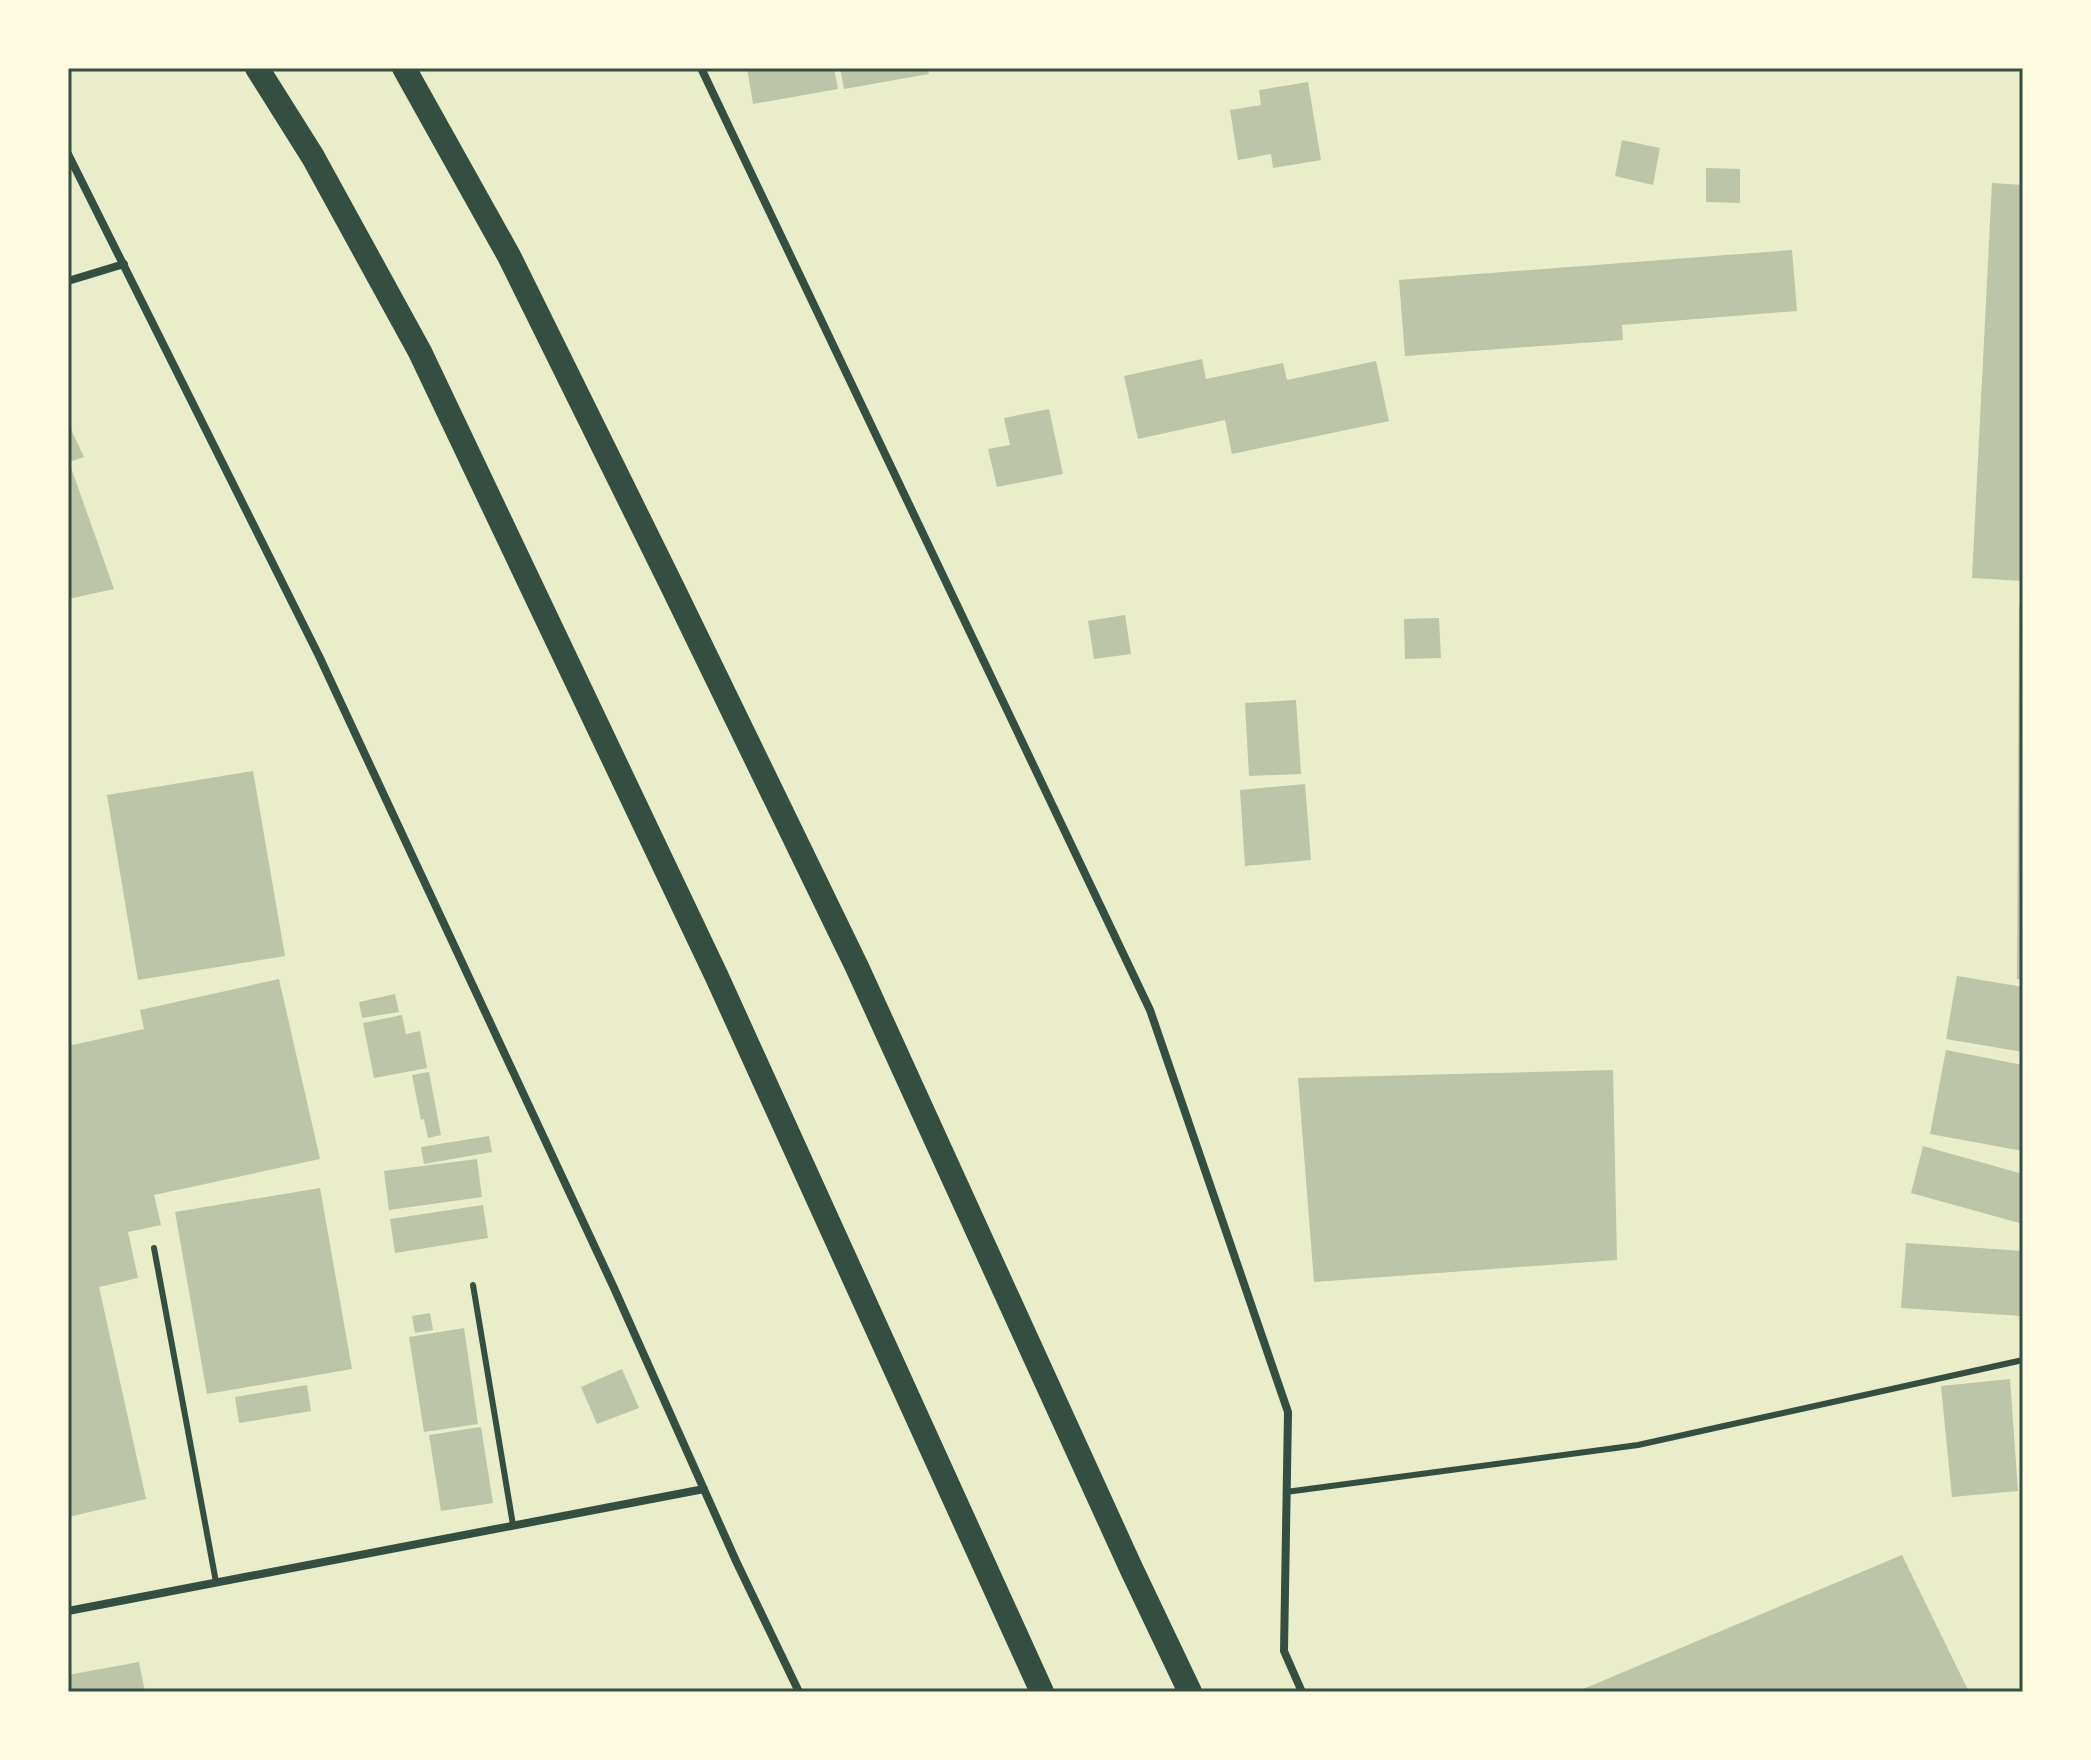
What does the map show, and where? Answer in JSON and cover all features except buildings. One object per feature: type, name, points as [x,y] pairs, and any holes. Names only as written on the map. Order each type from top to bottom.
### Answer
[{"type":"highway","points":[[257,68],[313,157],[420,352],[717,977],[1042,1692]]},
{"type":"highway","points":[[404,68],[509,256],[844,939],[1190,1692]]},
{"type":"street","points":[[701,68],[1150,1010],[1288,1412],[1284,1651],[1302,1692]]},
{"type":"street","points":[[68,154],[319,656],[608,1274],[799,1692]]},
{"type":"street","points":[[68,281],[124,264]]},
{"type":"street","points":[[68,1611],[704,1489]]},
{"type":"lane","points":[[154,1248],[216,1582]]},
{"type":"lane","points":[[473,1285],[513,1525]]},
{"type":"lane","points":[[1286,1492],[1638,1445],[2023,1360]]}]
